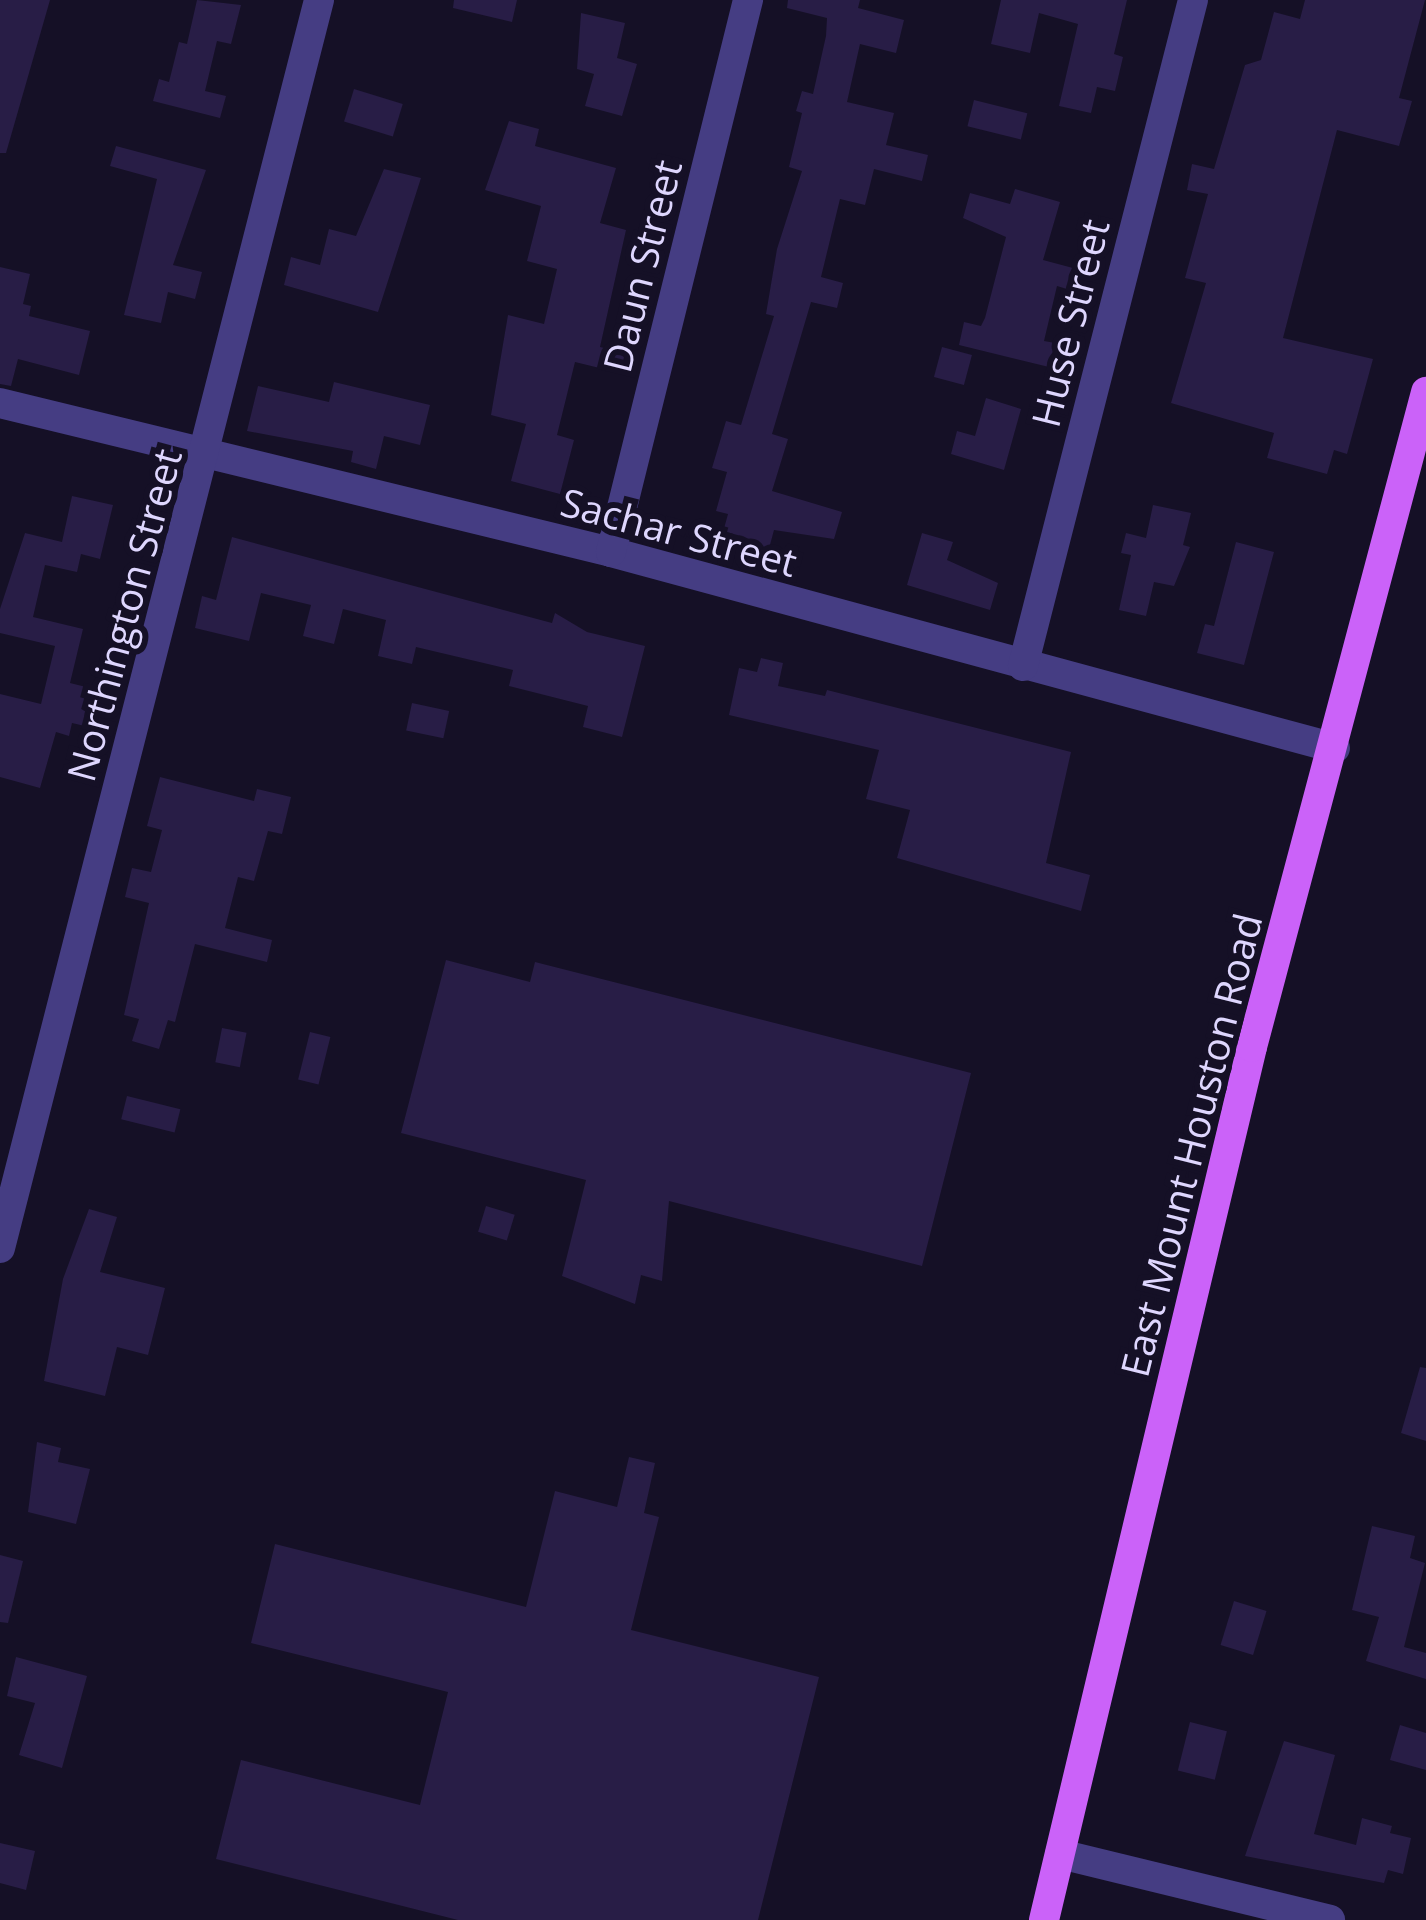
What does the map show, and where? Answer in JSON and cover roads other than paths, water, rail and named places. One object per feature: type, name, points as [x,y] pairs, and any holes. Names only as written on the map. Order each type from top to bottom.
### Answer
[{"type":"main road","name":"East Mount Houston Road","points":[[1044,1920],[1252,1047],[1426,392]]},
{"type":"street","name":"Northington Street","points":[[0,1248],[319,0]]},
{"type":"street","name":"Daun Street","points":[[610,552],[748,0]]},
{"type":"street","name":"Huse Street","points":[[1023,666],[1193,0]]},
{"type":"street","name":"Sachar Street","points":[[0,403],[610,552],[1335,748]]},
{"type":"street","points":[[1060,1854],[1330,1920]]}]
